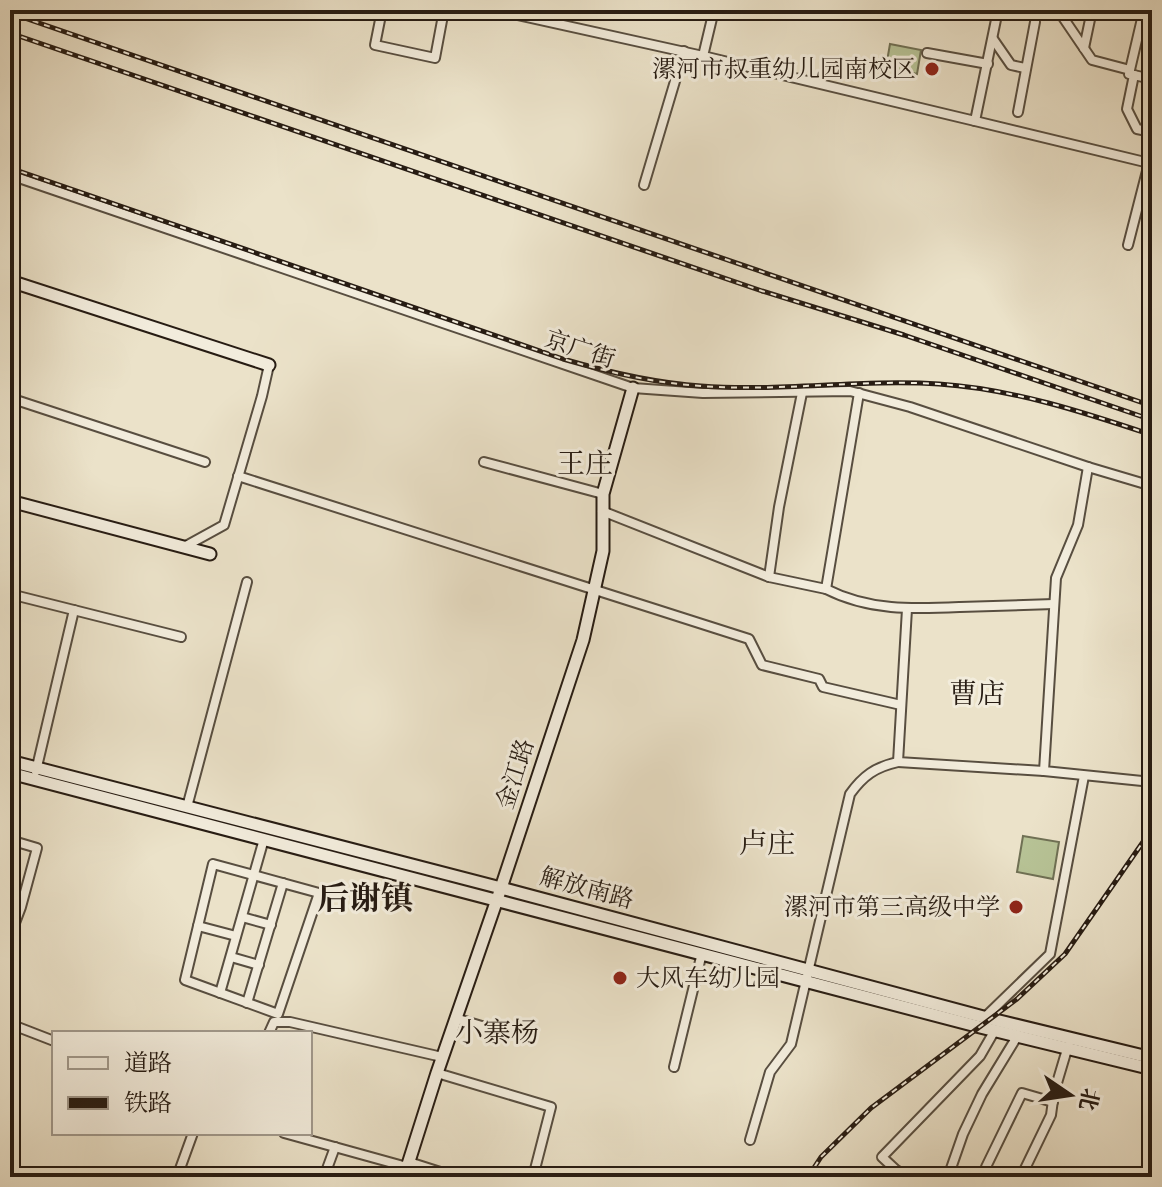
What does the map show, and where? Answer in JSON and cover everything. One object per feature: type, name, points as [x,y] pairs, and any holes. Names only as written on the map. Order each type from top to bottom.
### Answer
[{"type":"main road","points":[[10,281],[269,365]]},
{"type":"main road","name":"金江路","points":[[406,1169],[583,640],[603,551],[603,494],[633,388]]},
{"type":"main road","points":[[10,501],[210,554]]},
{"type":"main road","name":"解放南路","points":[[10,761],[35,774],[264,839],[498,894],[984,1018],[1152,1069]]},
{"type":"main road","name":"解放南路","points":[[13,774],[35,774],[187,807],[702,953],[808,975],[995,1030],[1152,1058]]},
{"type":"street","points":[[382,10],[375,45],[435,58],[444,10]]},
{"type":"street","points":[[495,10],[684,51],[1149,163],[1128,245]]},
{"type":"street","points":[[703,56],[714,10]]},
{"type":"street","points":[[975,121],[998,10]]},
{"type":"street","points":[[1058,10],[1092,60],[1152,79]]},
{"type":"street","points":[[1084,48],[1092,10]]},
{"type":"street","points":[[1144,10],[1127,109],[1137,129],[1152,132]]},
{"type":"street","points":[[1018,112],[1035,22]]},
{"type":"street","points":[[993,39],[1011,65],[1025,68]]},
{"type":"street","points":[[644,185],[684,51]]},
{"type":"street","points":[[927,53],[988,64]]},
{"type":"street","name":"京广街","points":[[10,175],[633,388],[703,393],[850,391],[910,407],[1152,486]]},
{"type":"street","points":[[184,547],[224,525],[269,365]]},
{"type":"street","points":[[769,577],[779,507],[802,393]]},
{"type":"street","points":[[826,589],[859,393]]},
{"type":"street","points":[[10,398],[205,462]]},
{"type":"street","points":[[484,462],[603,494]]},
{"type":"street","points":[[1044,771],[1056,578],[1078,525],[1088,467]]},
{"type":"street","points":[[238,476],[749,639],[762,665],[819,679],[823,687],[901,705]]},
{"type":"street","points":[[602,511],[769,577],[826,589],[856,602],[907,609],[1054,604]]},
{"type":"street","points":[[187,807],[247,582]]},
{"type":"street","points":[[10,594],[181,637]]},
{"type":"street","points":[[898,762],[907,609]]},
{"type":"street","points":[[35,774],[74,610]]},
{"type":"street","points":[[750,1140],[770,1072],[791,1044],[850,794],[860,780],[869,773],[898,762],[1044,771],[1152,782]]},
{"type":"street","points":[[10,795],[13,774]]},
{"type":"street","points":[[984,1018],[1050,954],[1084,776]]},
{"type":"street","points":[[220,993],[264,839]]},
{"type":"street","points":[[10,840],[37,848],[10,936]]},
{"type":"street","points":[[213,864],[283,883],[319,893],[278,1014],[185,980],[213,864]]},
{"type":"street","points":[[247,1003],[283,883]]},
{"type":"street","points":[[242,917],[271,925]]},
{"type":"street","points":[[198,926],[236,936]]},
{"type":"street","points":[[674,1067],[702,953]]},
{"type":"street","points":[[231,957],[259,965]]},
{"type":"street","points":[[455,1018],[495,1030]]},
{"type":"street","points":[[270,1031],[274,1022],[290,1022],[442,1057]]},
{"type":"street","points":[[10,1024],[52,1040]]},
{"type":"street","points":[[910,1177],[894,1174],[882,1157],[980,1056],[995,1030]]},
{"type":"street","points":[[948,1177],[963,1134],[982,1094],[1018,1035]]},
{"type":"street","points":[[1021,1177],[1051,1115],[1069,1042]]},
{"type":"street","points":[[437,1073],[551,1107],[533,1177]]},
{"type":"street","points":[[986,1167],[1022,1093],[1053,1102]]},
{"type":"street","points":[[177,1177],[192,1135]]},
{"type":"street","points":[[291,1135],[406,1169],[456,1177]]},
{"type":"street","points":[[324,1177],[335,1147]]},
{"type":"green space","points":[[890,44],[921,50],[917,74],[886,67]]},
{"type":"green space","points":[[1023,836],[1059,842],[1053,879],[1017,872]]},
{"type":"railway","points":[[10,13],[1152,406]]},
{"type":"railway","points":[[10,33],[762,291],[904,335],[1152,420]]},
{"type":"railway","points":[[10,168],[563,359],[614,372],[701,386],[760,388],[909,383],[967,387],[1047,403],[1152,435]]},
{"type":"railway","points":[[808,1177],[821,1157],[871,1108],[1017,999],[1065,954],[1152,829]]},
{"type":"place","name":"漯河市叔重幼儿园南校区","points":[[932,69]]},
{"type":"place","name":"漯河市第三高级中学","points":[[1016,907]]},
{"type":"place","name":"大风车幼儿园","points":[[620,978]]},
{"type":"district","name":"王庄","points":[[585,463]]},
{"type":"district","name":"曹店","points":[[977,693]]},
{"type":"district","name":"卢庄","points":[[767,843]]},
{"type":"district","name":"后谢镇","points":[[365,898]]},
{"type":"district","name":"小寨杨","points":[[497,1032]]}]
